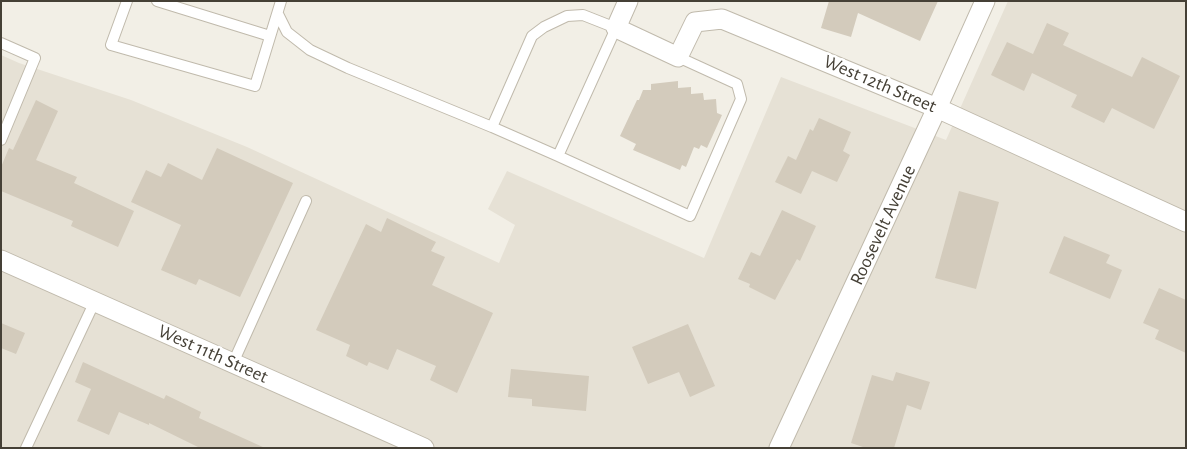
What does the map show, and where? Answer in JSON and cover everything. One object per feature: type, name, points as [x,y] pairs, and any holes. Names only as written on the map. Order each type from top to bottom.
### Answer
[{"type":"street","points":[[628,1],[616,28],[678,57]]},
{"type":"street","name":"Roosevelt Avenue","points":[[779,448],[985,1]]},
{"type":"street","name":"West 12th Street","points":[[678,57],[695,22],[722,19],[937,108],[1186,222]]},
{"type":"street","name":"West 11th Street","points":[[1,260],[424,448]]},
{"type":"lane","points":[[127,1],[111,45],[254,86],[281,1]]},
{"type":"lane","points":[[157,1],[270,36]]},
{"type":"lane","points":[[278,14],[287,32],[310,50],[348,68],[492,127],[690,216],[741,99],[737,84],[678,57]]},
{"type":"lane","points":[[492,127],[532,36],[544,26],[567,16],[582,15],[616,28],[558,156]]},
{"type":"lane","points":[[1,43],[35,58],[1,140]]},
{"type":"lane","points":[[233,363],[306,201]]},
{"type":"lane","points":[[26,448],[94,301]]},
{"type":"shaded area","points":[[1008,1],[1186,1],[1186,448],[1,448],[1,55],[19,63],[131,100],[247,147],[499,263],[515,225],[488,209],[507,171],[704,258],[781,77],[946,140]]},
{"type":"building","points":[[829,1],[938,1],[920,41],[858,13],[851,37],[821,28]]},
{"type":"building","points":[[1047,23],[1069,33],[1063,45],[1132,77],[1142,57],[1180,76],[1154,129],[1112,108],[1104,123],[1071,107],[1077,95],[1032,73],[1024,91],[991,75],[1007,42],[1033,54]]},
{"type":"building","points":[[678,81],[678,88],[691,87],[691,94],[703,93],[704,100],[716,99],[717,113],[722,115],[707,148],[701,145],[699,149],[694,147],[686,167],[682,165],[680,170],[633,150],[636,144],[620,136],[643,90],[651,90],[651,84]]},
{"type":"building","points":[[36,100],[58,111],[36,160],[77,177],[74,183],[134,211],[118,247],[71,226],[73,221],[1,191],[1,167],[9,148],[13,150]]},
{"type":"building","points":[[819,118],[851,132],[843,151],[850,155],[837,182],[812,171],[801,194],[775,182],[788,156],[796,160],[810,129],[813,131]]},
{"type":"building","points":[[217,148],[293,183],[240,297],[199,279],[196,285],[161,270],[181,225],[131,202],[146,170],[161,177],[168,163],[202,180]]},
{"type":"building","points":[[959,191],[999,202],[976,289],[935,278]]},
{"type":"building","points":[[782,210],[816,226],[800,261],[797,259],[775,300],[749,287],[750,284],[738,279],[751,252],[760,256]]},
{"type":"building","points":[[387,218],[436,242],[431,251],[445,257],[432,285],[493,313],[457,393],[430,380],[436,366],[397,349],[388,370],[369,362],[367,366],[346,356],[350,345],[316,330],[366,224],[381,232]]},
{"type":"building","points":[[1064,236],[1110,255],[1106,263],[1122,270],[1110,299],[1049,273]]},
{"type":"building","points":[[1159,288],[1186,300],[1186,353],[1155,339],[1159,330],[1143,323]]},
{"type":"building","points":[[1,323],[25,333],[16,354],[1,348]]},
{"type":"building","points":[[688,324],[715,386],[690,397],[679,372],[648,384],[632,347]]},
{"type":"building","points":[[83,362],[164,399],[166,395],[201,412],[199,418],[265,448],[200,448],[149,423],[149,425],[119,412],[109,435],[77,421],[91,389],[75,382]]},
{"type":"building","points":[[511,369],[589,376],[586,411],[532,406],[532,399],[508,397]]},
{"type":"building","points":[[896,372],[930,382],[921,410],[907,405],[894,448],[866,448],[851,443],[872,375],[893,381]]}]
